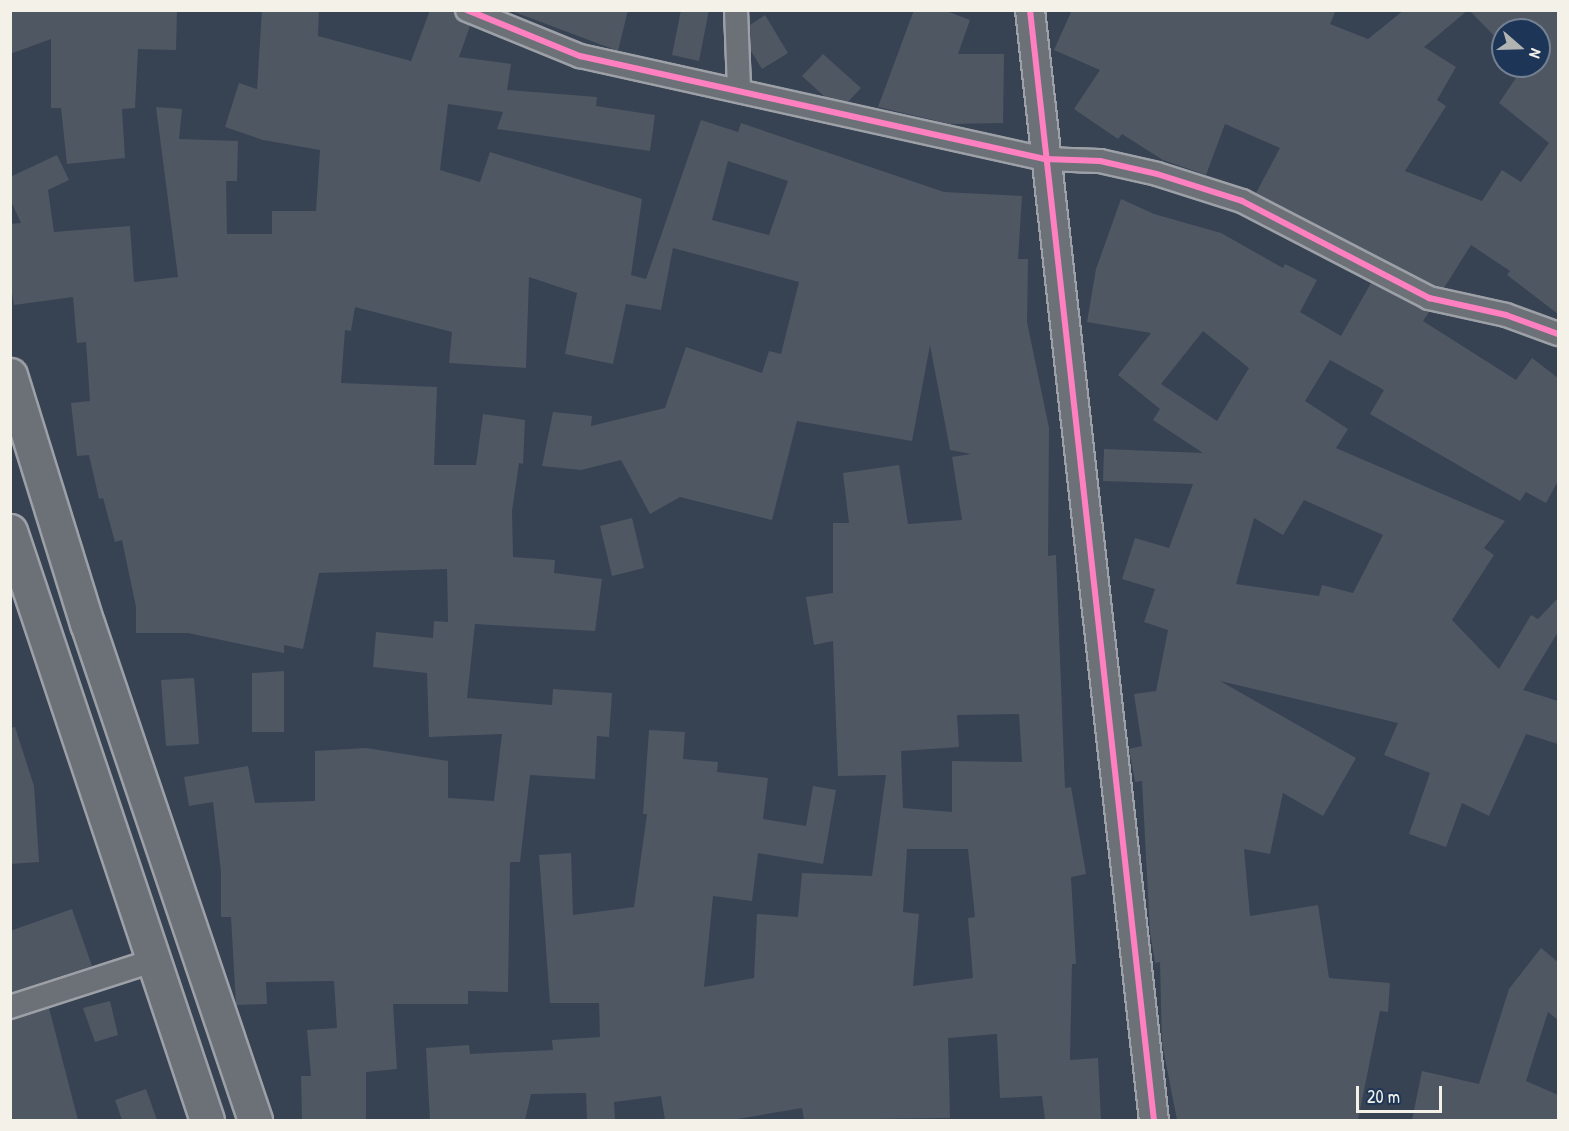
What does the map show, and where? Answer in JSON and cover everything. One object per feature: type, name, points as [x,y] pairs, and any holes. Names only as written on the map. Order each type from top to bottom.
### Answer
[{"type":"highway","points":[[10,375],[87,623],[255,1120]]},
{"type":"highway","points":[[10,531],[207,1120]]},
{"type":"street","points":[[467,10],[580,56],[739,88],[1045,159],[1128,166],[1242,201],[1429,298],[1506,315],[1558,334]]},
{"type":"street","points":[[735,10],[739,88]]},
{"type":"street","points":[[1030,10],[1045,159],[1115,743],[1154,1120]]},
{"type":"street","points":[[10,1007],[152,961]]},
{"type":"building","points":[[10,10],[177,10],[176,50],[138,49],[135,108],[122,109],[125,158],[67,164],[61,108],[51,108],[51,39],[10,54]]},
{"type":"building","points":[[262,10],[319,10],[318,36],[411,61],[430,10],[454,10],[457,19],[470,26],[459,57],[511,64],[507,90],[597,97],[596,106],[655,115],[650,151],[497,129],[503,112],[448,104],[440,170],[480,182],[490,152],[642,199],[631,275],[646,279],[701,120],[738,132],[741,123],[944,192],[1022,196],[1018,259],[1028,259],[1027,322],[1049,428],[1048,556],[1056,555],[1065,788],[1071,787],[1086,874],[1071,877],[1076,964],[1072,964],[1070,1060],[1098,1058],[1101,1120],[1045,1120],[1042,1096],[1000,1098],[997,1034],[948,1038],[950,1118],[804,1120],[802,1108],[732,1120],[665,1120],[661,1096],[614,1102],[615,1120],[587,1120],[586,1093],[531,1094],[525,1120],[430,1120],[426,1048],[469,1045],[470,1054],[553,1050],[552,1040],[600,1037],[599,1003],[550,1003],[539,855],[571,853],[573,915],[634,907],[647,814],[643,814],[649,730],[685,732],[683,759],[718,762],[717,772],[768,778],[763,819],[806,826],[813,786],[836,790],[823,864],[758,853],[752,901],[713,896],[704,987],[754,978],[757,914],[798,917],[802,873],[872,876],[886,775],[838,776],[833,641],[814,645],[806,597],[833,593],[833,523],[849,523],[843,473],[899,465],[908,524],[962,520],[952,457],[971,454],[950,450],[930,345],[912,441],[797,421],[772,520],[680,497],[650,514],[621,460],[581,470],[542,466],[553,412],[592,416],[591,426],[665,408],[686,347],[762,373],[769,351],[781,354],[799,282],[673,248],[661,310],[626,304],[613,364],[565,354],[577,293],[529,277],[526,368],[449,363],[452,332],[355,307],[351,331],[345,330],[341,383],[437,387],[434,465],[476,465],[483,414],[525,420],[523,464],[519,463],[512,511],[513,557],[555,560],[554,573],[602,579],[595,631],[475,624],[467,698],[552,705],[553,689],[612,693],[609,737],[597,736],[595,779],[530,775],[520,862],[510,862],[508,992],[468,991],[468,1004],[393,1004],[397,1069],[366,1072],[366,1120],[302,1120],[301,1076],[311,1076],[307,1030],[337,1028],[334,981],[266,982],[267,1004],[236,1005],[231,917],[221,917],[221,872],[213,802],[189,806],[184,777],[248,766],[255,803],[315,801],[315,751],[366,748],[448,761],[448,798],[494,801],[502,734],[429,737],[427,673],[373,667],[376,632],[433,638],[434,621],[448,622],[447,569],[319,573],[303,649],[284,645],[284,653],[188,633],[136,633],[136,607],[122,540],[115,542],[103,498],[99,499],[89,455],[77,456],[71,403],[90,401],[86,342],[77,343],[73,297],[14,305],[10,281],[10,224],[21,223],[10,199],[10,177],[57,155],[69,180],[48,190],[54,232],[130,226],[134,282],[178,277],[156,107],[182,109],[179,139],[238,141],[237,181],[226,181],[227,234],[272,234],[272,211],[316,211],[320,150],[263,140],[225,127],[239,83],[257,89]],"holes":[[[728,161],[788,181],[769,235],[712,220]],[[1019,714],[1022,762],[952,761],[952,812],[903,808],[901,751],[959,747],[957,715]],[[907,849],[968,849],[975,917],[968,918],[973,978],[913,986],[919,914],[903,912]]]},
{"type":"building","points":[[509,10],[628,10],[618,51]]},
{"type":"building","points":[[681,10],[709,10],[699,61],[672,55]]},
{"type":"building","points":[[914,10],[944,10],[970,20],[958,54],[1004,54],[1003,123],[950,124],[878,107]]},
{"type":"building","points":[[1072,10],[1336,10],[1330,24],[1368,39],[1404,10],[1468,10],[1424,47],[1456,67],[1437,100],[1446,106],[1405,171],[1482,201],[1502,170],[1521,182],[1549,143],[1499,103],[1516,78],[1551,78],[1551,18],[1491,18],[1491,33],[1469,10],[1558,10],[1558,314],[1507,275],[1510,271],[1471,245],[1444,288],[1434,285],[1256,193],[1280,148],[1225,124],[1206,175],[1163,160],[1122,134],[1118,139],[1074,109],[1100,70],[1054,50]]},
{"type":"building","points":[[765,15],[788,53],[762,69],[751,51],[750,25]]},
{"type":"building","points":[[823,54],[861,88],[848,102],[825,97],[802,76]]},
{"type":"building","points":[[1121,199],[1154,214],[1221,233],[1283,268],[1285,264],[1317,280],[1300,312],[1341,336],[1371,283],[1429,312],[1423,321],[1516,380],[1532,358],[1558,378],[1558,481],[1546,503],[1526,492],[1520,501],[1370,414],[1384,390],[1330,360],[1305,401],[1348,429],[1336,448],[1505,521],[1484,548],[1494,555],[1452,620],[1499,669],[1531,615],[1538,619],[1558,598],[1558,632],[1523,690],[1558,701],[1558,744],[1526,734],[1489,816],[1462,803],[1446,847],[1409,834],[1430,773],[1384,755],[1398,723],[1220,681],[1356,758],[1323,816],[1283,793],[1270,854],[1244,849],[1250,916],[1318,905],[1329,978],[1390,983],[1388,1012],[1380,1011],[1358,1120],[1177,1120],[1162,1043],[1160,962],[1155,963],[1150,933],[1142,781],[1135,782],[1129,749],[1142,746],[1134,694],[1156,691],[1168,630],[1144,622],[1155,589],[1122,579],[1135,538],[1169,548],[1193,484],[1103,481],[1104,449],[1203,453],[1153,420],[1160,409],[1118,375],[1151,333],[1087,322],[1096,269]],"holes":[[[1203,331],[1249,368],[1217,421],[1161,384]],[[1304,500],[1383,535],[1353,593],[1322,585],[1319,596],[1236,584],[1254,518],[1283,535]]]},
{"type":"building","points":[[632,518],[644,568],[612,576],[600,526]]},
{"type":"building","points":[[284,671],[284,732],[252,732],[252,673]]},
{"type":"building","points":[[194,678],[199,744],[166,746],[161,680]]},
{"type":"building","points":[[15,727],[34,786],[39,862],[10,864],[10,728]]},
{"type":"building","points":[[72,909],[92,966],[10,993],[10,931]]},
{"type":"building","points":[[1541,948],[1558,962],[1558,1020],[1548,1012],[1526,1081],[1558,1095],[1558,1120],[1412,1120],[1422,1071],[1479,1084],[1509,989]]},
{"type":"building","points":[[110,1001],[118,1035],[95,1042],[83,1008]]},
{"type":"building","points":[[49,1008],[78,1120],[10,1120],[10,1020]]},
{"type":"building","points":[[146,1089],[157,1120],[122,1120],[115,1100]]},
{"type":"cycle path","points":[[467,10],[580,56],[1045,159],[1100,161],[1157,174],[1242,201],[1429,298],[1506,315],[1558,334]]},
{"type":"cycle path","points":[[1030,10],[1154,1120]]}]
